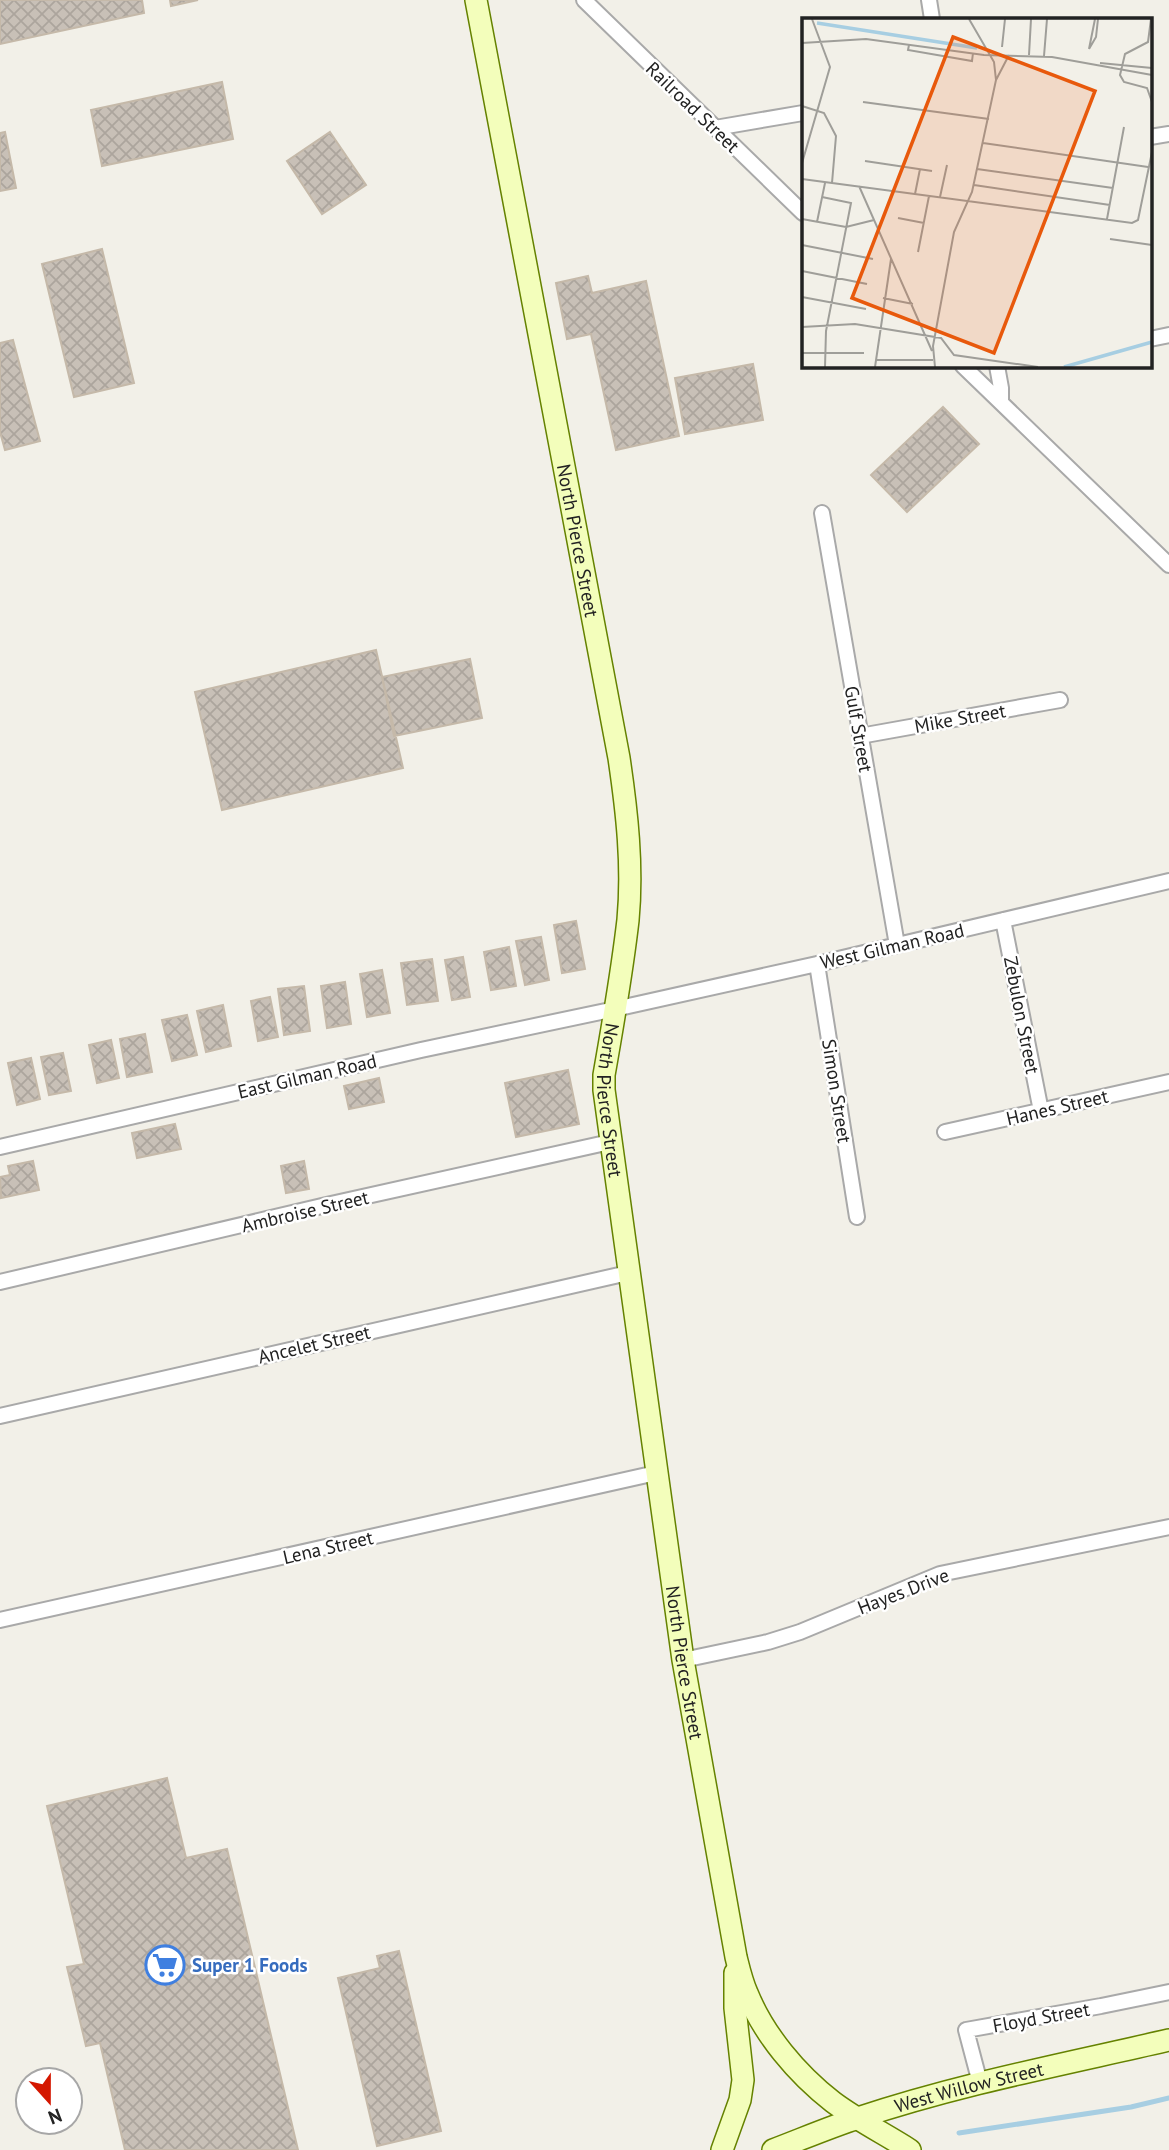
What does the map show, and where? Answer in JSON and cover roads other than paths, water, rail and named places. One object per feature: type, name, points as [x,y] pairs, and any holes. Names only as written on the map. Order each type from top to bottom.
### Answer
[{"type":"street","points":[[458,0],[479,24]]},
{"type":"street","name":"North Pierce Street","points":[[476,0],[619,758],[628,821],[628,919],[604,1090],[683,1660],[736,1957],[747,1993],[759,2017],[788,2060],[834,2103],[910,2150]]},
{"type":"street","name":"Railroad Street","points":[[584,0],[802,212]]},
{"type":"street","points":[[929,0],[932,18]]},
{"type":"street","points":[[715,128],[802,113]]},
{"type":"street","points":[[965,368],[1169,565]]},
{"type":"street","points":[[997,368],[1001,402]]},
{"type":"street","name":"Gulf Street","points":[[822,513],[897,945]]},
{"type":"street","name":"Mike Street","points":[[860,736],[1060,700]]},
{"type":"street","name":"West Gilman Road","points":[[615,1009],[1169,881]]},
{"type":"street","name":"Zebulon Street","points":[[1003,920],[1041,1111]]},
{"type":"street","name":"Simon Street","points":[[817,964],[857,1217]]},
{"type":"street","name":"East Gilman Road","points":[[0,1147],[421,1050],[615,1009]]},
{"type":"street","name":"Hanes Street","points":[[945,1132],[1169,1082]]},
{"type":"street","name":"Ambroise Street","points":[[0,1282],[610,1142]]},
{"type":"street","name":"Ancelet Street","points":[[0,1416],[628,1273]]},
{"type":"street","name":"Lena Street","points":[[0,1620],[656,1473]]},
{"type":"street","name":"Hayes Drive","points":[[683,1660],[779,1639],[940,1574],[1169,1527]]},
{"type":"street","points":[[722,2150],[740,2100],[743,2080],[735,2008],[736,1957]]},
{"type":"street","name":"Floyd Street","points":[[980,2083],[966,2030],[1101,2007],[1169,1992]]},
{"type":"street","name":"West Willow Street","points":[[773,2150],[858,2118],[980,2083],[1169,2040]]},
{"type":"waterway","points":[[959,2133],[1131,2107],[1169,2098]]},
{"type":"place","name":"Super 1 Foods","points":[[165,1965]]}]
